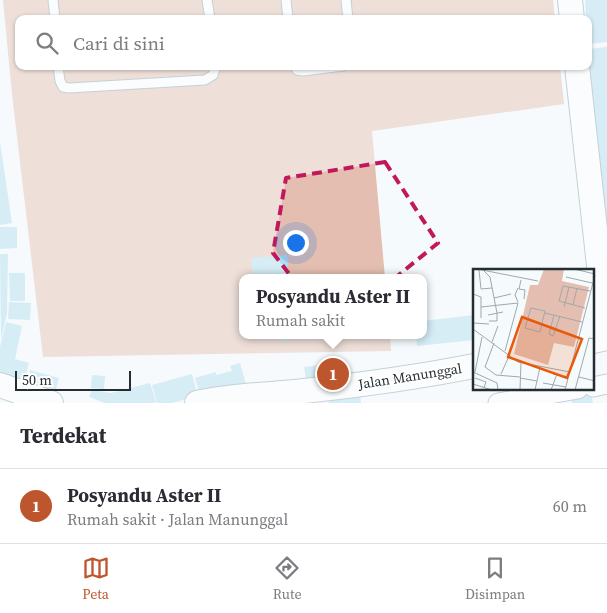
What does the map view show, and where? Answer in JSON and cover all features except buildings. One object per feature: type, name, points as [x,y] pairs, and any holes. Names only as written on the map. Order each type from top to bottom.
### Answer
[{"type":"street","points":[[570,0],[572,15]]},
{"type":"street","points":[[577,70],[607,340],[594,341]]},
{"type":"street","name":"Jalan Manunggal","points":[[197,403],[221,398],[324,396],[473,366]]},
{"type":"street","points":[[594,387],[607,384]]},
{"type":"street","points":[[502,403],[573,390]]},
{"type":"street","points":[[7,392],[51,403]]},
{"type":"lane","points":[[53,0],[55,15]]},
{"type":"lane","points":[[207,0],[209,15]]},
{"type":"lane","points":[[286,0],[288,15]]},
{"type":"lane","points":[[346,0],[348,15]]},
{"type":"lane","points":[[59,70],[63,87],[69,88],[205,80],[213,75],[215,70]]},
{"type":"lane","points":[[297,70],[311,70]]},
{"type":"highlighted area","points":[[385,162],[438,243],[332,329],[273,253],[286,178]]},
{"type":"shaded area","points":[[3,0],[553,0],[555,15],[15,15],[15,70],[560,70],[564,104],[372,131],[385,274],[239,274],[239,339],[390,339],[391,351],[43,357],[12,94]]},
{"type":"place","name":"Posyandu Aster II","points":[[333,374]]}]
